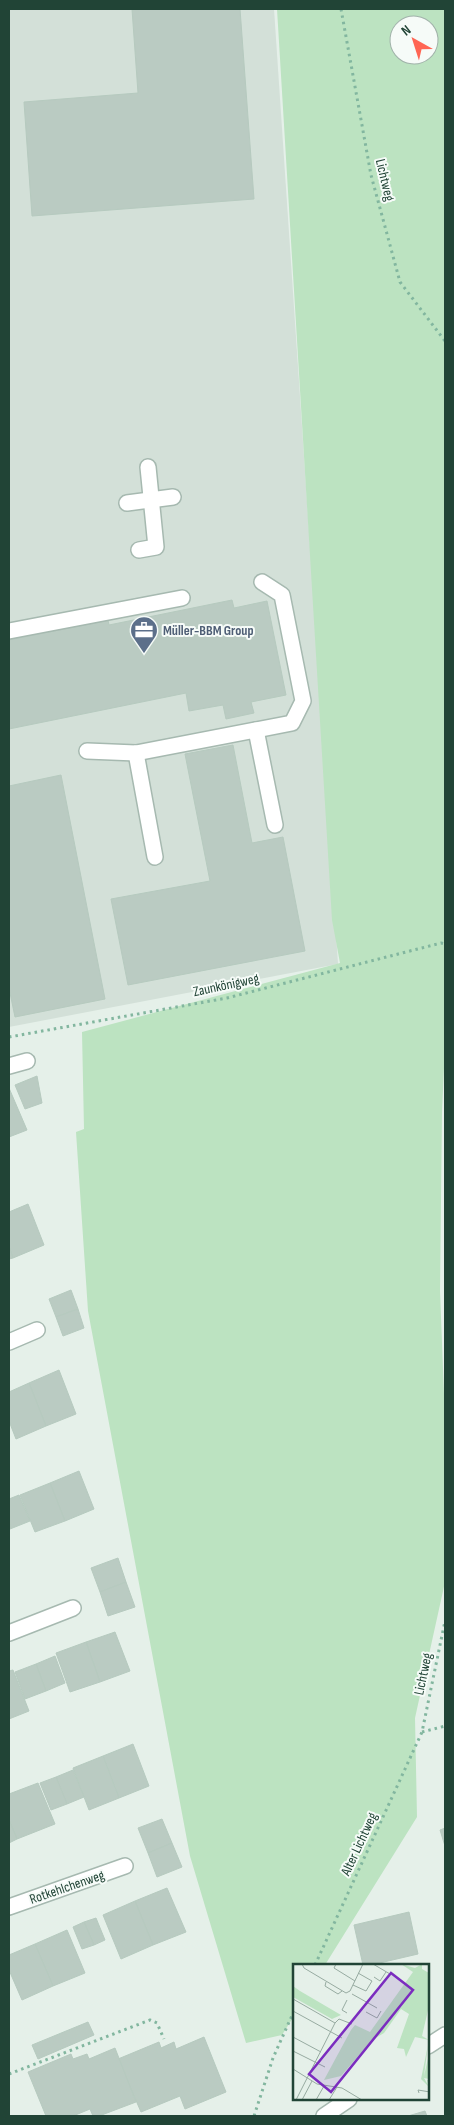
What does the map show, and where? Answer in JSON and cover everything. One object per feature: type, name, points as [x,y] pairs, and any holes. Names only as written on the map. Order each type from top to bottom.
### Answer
[{"type":"street","points":[[139,550],[156,547],[148,467]]},
{"type":"street","points":[[127,502],[173,497]]},
{"type":"street","points":[[87,751],[136,753],[292,723],[303,701],[282,595],[262,582]]},
{"type":"street","points":[[9,631],[182,598]]},
{"type":"street","points":[[256,730],[275,825]]},
{"type":"street","points":[[136,753],[155,857]]},
{"type":"street","points":[[9,1066],[27,1061]]},
{"type":"street","points":[[9,1342],[37,1330]]},
{"type":"street","points":[[9,1633],[73,1608]]},
{"type":"street","name":"Rotkehlchenweg","points":[[9,1907],[126,1866]]},
{"type":"street","points":[[429,2045],[445,2035]]},
{"type":"street","points":[[324,2116],[348,2100]]},
{"type":"path","name":"Lichtweg","points":[[341,9],[371,175],[400,282],[445,341]]},
{"type":"path","name":"Zaunkönigweg","points":[[9,1037],[227,998],[445,944]]},
{"type":"path","name":"Lichtweg","points":[[422,1732],[445,1621]]},
{"type":"path","points":[[422,1732],[445,1726]]},
{"type":"path","name":"Alter Lichtweg","points":[[315,1964],[422,1732]]},
{"type":"path","points":[[254,2116],[273,2058],[293,2014]]},
{"type":"path","points":[[9,2074],[150,2020],[157,2023],[164,2039]]},
{"type":"shaded area","points":[[9,9],[274,9],[338,964],[9,1027]]},
{"type":"green space","points":[[277,9],[445,9],[445,1046],[442,1112],[440,1291],[445,1420],[445,1582],[415,1718],[417,1817],[326,1964],[293,1964],[293,2018],[282,2035],[246,2043],[190,1856],[88,1311],[76,1132],[84,1129],[82,1032],[340,963],[332,920]]},
{"type":"building","points":[[132,9],[240,9],[254,199],[32,216],[24,102],[138,93]]},
{"type":"building","points":[[232,600],[234,608],[267,601],[286,695],[251,702],[254,713],[226,719],[223,705],[189,711],[186,693],[9,729],[9,640],[108,620],[109,625]]},
{"type":"building","points":[[233,745],[252,843],[283,837],[305,951],[128,985],[111,899],[210,881],[185,754]]},
{"type":"building","points":[[61,775],[105,999],[15,1017],[9,988],[9,786]]},
{"type":"building","points":[[37,1076],[42,1103],[25,1109],[15,1085]]},
{"type":"building","points":[[9,1088],[27,1130],[9,1137]]},
{"type":"building","points":[[28,1204],[44,1245],[13,1258],[9,1246],[9,1212]]},
{"type":"building","points":[[9,1246],[13,1258],[9,1259]]},
{"type":"building","points":[[71,1290],[78,1309],[56,1317],[49,1299]]},
{"type":"building","points":[[78,1309],[84,1328],[63,1336],[56,1317]]},
{"type":"building","points":[[59,1370],[76,1414],[46,1426],[29,1383]]},
{"type":"building","points":[[29,1383],[46,1426],[16,1439],[9,1421],[9,1392]]},
{"type":"building","points":[[79,1471],[94,1509],[65,1521],[50,1483]]},
{"type":"building","points":[[50,1483],[65,1521],[35,1532],[20,1495]]},
{"type":"building","points":[[19,1495],[30,1521],[10,1529],[9,1499]]},
{"type":"building","points":[[118,1558],[126,1582],[100,1592],[91,1568]]},
{"type":"building","points":[[126,1582],[135,1607],[108,1616],[100,1592]]},
{"type":"building","points":[[115,1632],[130,1671],[100,1682],[86,1642]]},
{"type":"building","points":[[86,1642],[100,1682],[70,1692],[56,1653]]},
{"type":"building","points":[[55,1656],[65,1683],[46,1691],[36,1664]]},
{"type":"building","points":[[36,1664],[46,1691],[25,1699],[15,1672]]},
{"type":"building","points":[[13,1670],[29,1711],[9,1719],[9,1671]]},
{"type":"building","points":[[133,1744],[149,1786],[119,1798],[103,1756]]},
{"type":"building","points":[[103,1756],[119,1798],[89,1810],[73,1768]]},
{"type":"building","points":[[73,1770],[84,1797],[67,1804],[56,1777]]},
{"type":"building","points":[[56,1777],[67,1804],[51,1810],[40,1783]]},
{"type":"building","points":[[38,1783],[55,1824],[17,1839],[9,1820],[9,1794]]},
{"type":"building","points":[[162,1819],[172,1843],[148,1853],[138,1828]]},
{"type":"building","points":[[9,1820],[17,1839],[9,1843]]},
{"type":"building","points":[[445,1828],[445,1846],[440,1830]]},
{"type":"building","points":[[172,1843],[182,1867],[157,1877],[148,1853]]},
{"type":"building","points":[[167,1888],[186,1932],[153,1945],[135,1901]]},
{"type":"building","points":[[135,1901],[153,1945],[121,1959],[103,1915]]},
{"type":"building","points":[[409,1912],[418,1954],[375,1964],[363,1964],[354,1925]]},
{"type":"building","points":[[96,1918],[105,1940],[94,1945],[84,1922]]},
{"type":"building","points":[[84,1922],[94,1945],[82,1949],[73,1927]]},
{"type":"building","points":[[67,1930],[85,1973],[53,1986],[35,1944]]},
{"type":"building","points":[[35,1944],[53,1986],[22,2000],[9,1970],[9,1955]]},
{"type":"building","points":[[88,2022],[94,2035],[38,2059],[32,2045]]},
{"type":"building","points":[[204,2037],[226,2092],[185,2109],[180,2096],[141,2112],[118,2059],[159,2042],[161,2048],[174,2042],[176,2049]]},
{"type":"building","points":[[115,2048],[136,2102],[99,2116],[93,2116],[90,2109],[73,2116],[46,2116],[28,2072],[71,2054],[73,2059],[87,2054],[89,2059]]},
{"type":"building","points":[[425,2111],[427,2116],[408,2116]]},
{"type":"place","name":"Müller-BBM Group","points":[[144,654]]}]
